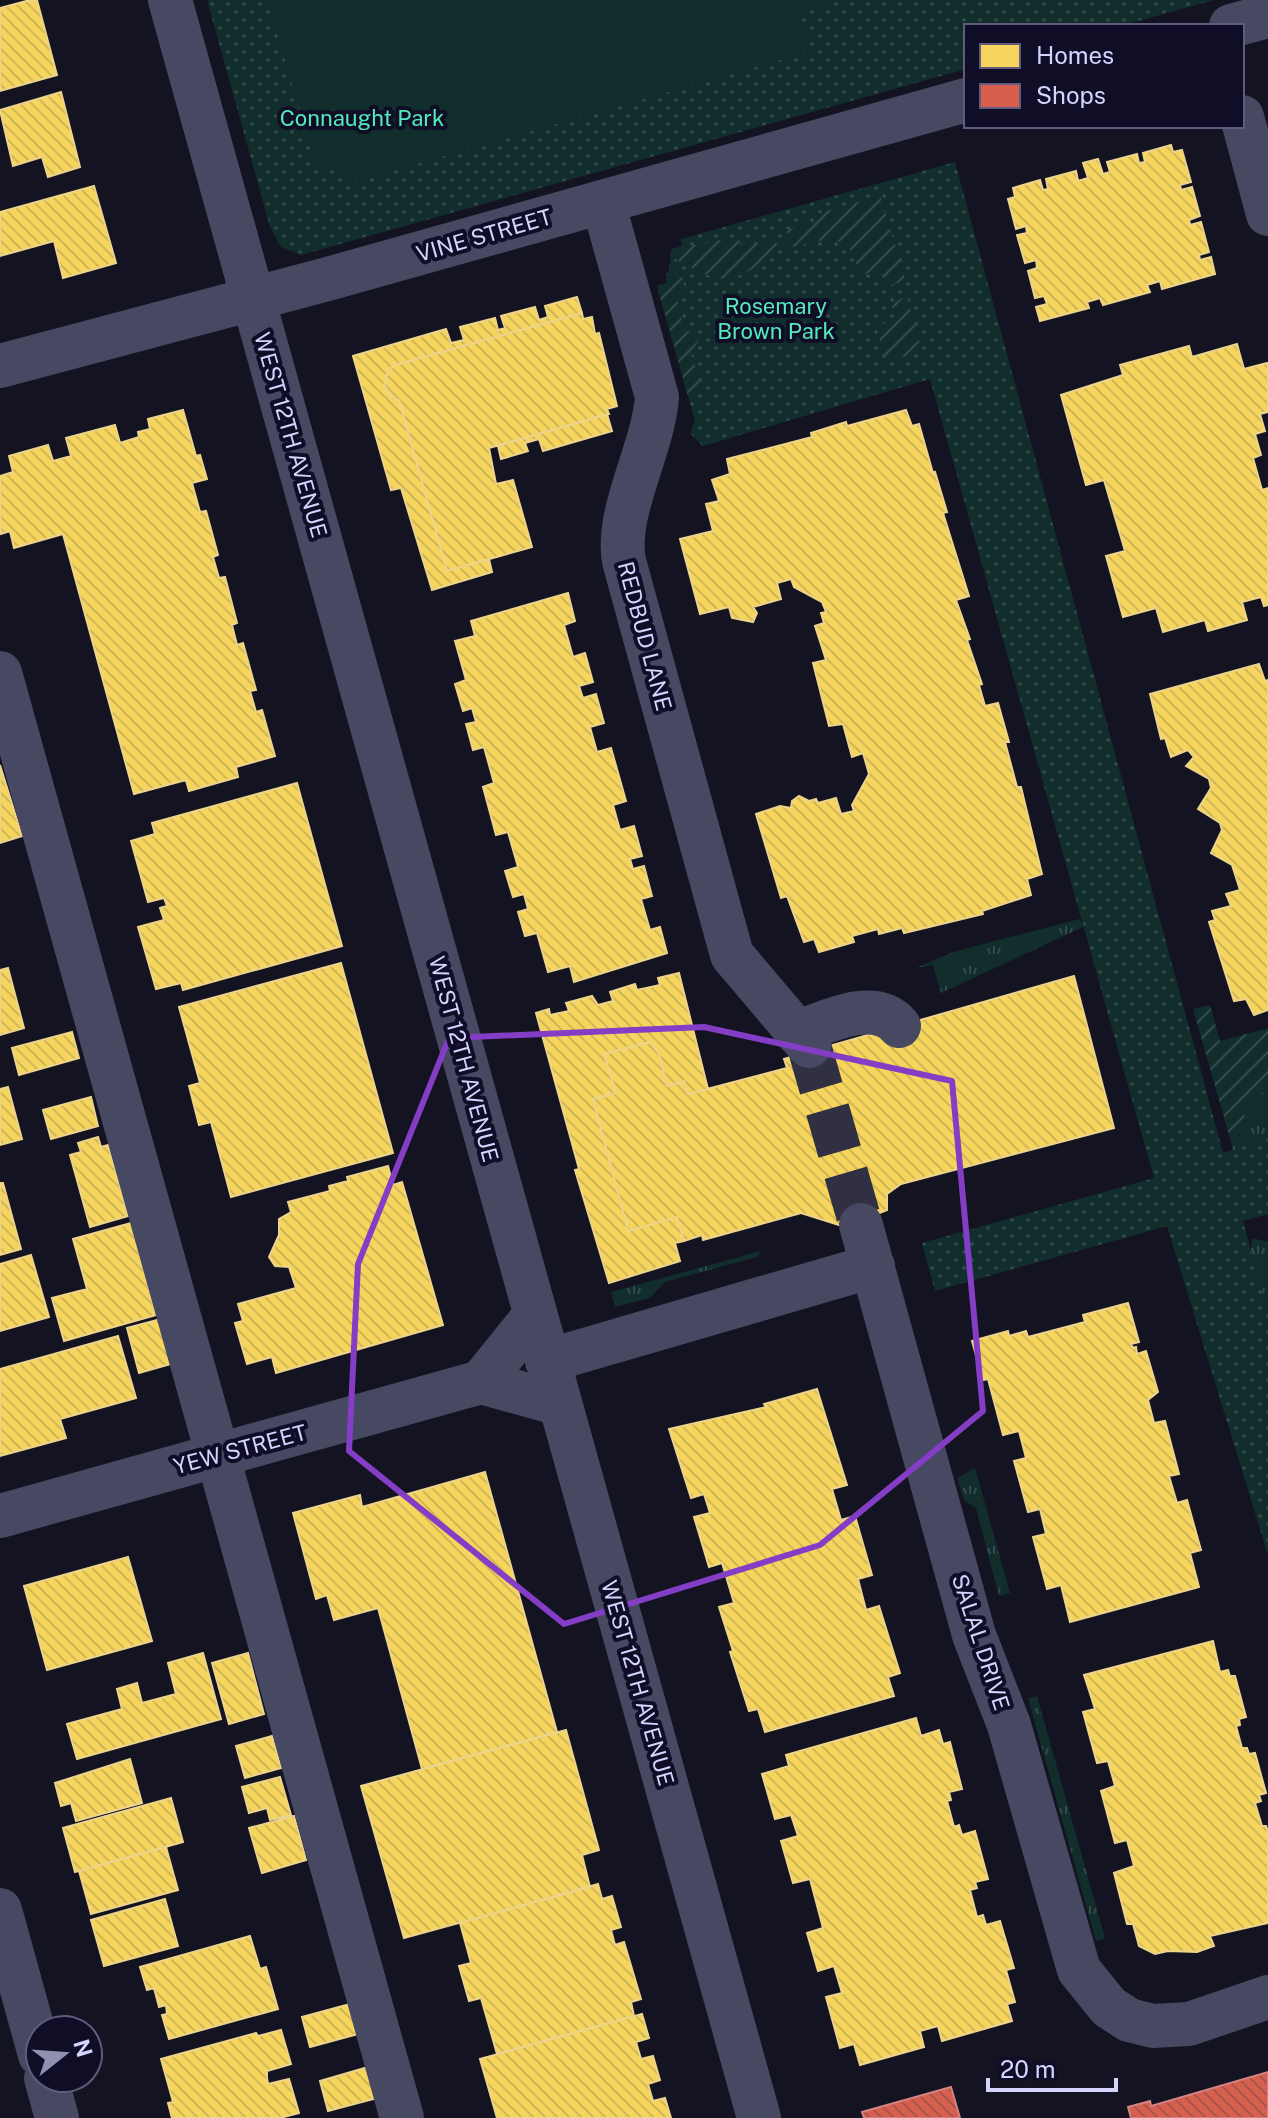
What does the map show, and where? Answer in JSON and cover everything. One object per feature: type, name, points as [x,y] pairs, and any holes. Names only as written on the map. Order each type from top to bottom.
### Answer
[{"type":"street","name":"WEST 12TH AVENUE","points":[[170,0],[759,2118]]},
{"type":"street","points":[[1238,24],[1268,16]]},
{"type":"street","name":"VINE STREET","points":[[0,366],[964,101]]},
{"type":"street","points":[[1244,124],[1268,214]]},
{"type":"street","name":"REDBUD LANE","points":[[603,202],[657,397],[655,423],[620,540],[732,955],[803,1039],[867,1012],[881,1013],[899,1026]]},
{"type":"street","points":[[0,673],[402,2118]]},
{"type":"street","points":[[547,1361],[873,1266],[861,1225]]},
{"type":"street","name":"SALAL DRIVE","points":[[873,1266],[974,1635],[1009,1725],[1079,1970],[1109,2007],[1129,2020],[1165,2026],[1189,2024],[1268,1997]]},
{"type":"street","points":[[535,1315],[481,1382],[560,1404]]},
{"type":"street","name":"YEW STREET","points":[[0,1516],[481,1382]]},
{"type":"street","points":[[0,1910],[29,2014]]},
{"type":"street","points":[[50,2094],[57,2118]]},
{"type":"highlighted area","points":[[704,1027],[952,1081],[983,1411],[820,1545],[564,1624],[349,1451],[358,1264],[449,1038]]},
{"type":"green space","name":"Connaught Park","points":[[207,0],[1214,0],[1127,24],[964,24],[964,70],[301,255],[281,247],[270,227]]},
{"type":"green space","points":[[267,0],[841,0],[799,12],[812,51],[353,182],[315,161]]},
{"type":"green space","name":"Rosemary Brown Park","points":[[955,162],[1223,1153],[1268,1139],[1268,1214],[1243,1221],[1268,1314],[1268,1555],[1167,1226],[935,1291],[922,1243],[1154,1178],[930,379],[703,446],[690,433],[695,421],[657,286],[667,283],[672,249],[682,246],[681,239]]},
{"type":"green space","points":[[880,196],[906,281],[887,286],[881,269],[861,275],[849,247],[832,238],[787,248],[786,230],[814,222],[813,215]]},
{"type":"green space","points":[[738,237],[742,248],[773,239],[777,244],[777,254],[745,273],[724,279],[702,273],[670,256],[672,249]]},
{"type":"green space","points":[[672,271],[684,279],[684,295],[677,299],[684,331],[692,332],[699,340],[691,352],[701,388],[698,395],[688,396],[657,286],[667,283],[666,274]]},
{"type":"green space","points":[[907,297],[922,352],[898,358],[884,356],[876,326],[896,320],[891,302]]},
{"type":"green space","points":[[1080,919],[1083,927],[941,993],[933,965],[916,968],[953,952]]},
{"type":"green space","points":[[1210,1005],[1220,1041],[1268,1028],[1268,1091],[1254,1095],[1244,1105],[1245,1128],[1231,1142],[1193,1009]]},
{"type":"green space","points":[[1268,1091],[1268,1163],[1238,1171],[1231,1142],[1245,1128],[1244,1106],[1254,1095]]},
{"type":"green space","points":[[1252,1238],[1268,1242],[1268,1317],[1250,1257]]},
{"type":"green space","points":[[761,1251],[757,1257],[665,1282],[650,1298],[615,1307],[611,1292]]},
{"type":"green space","points":[[975,1468],[1010,1593],[999,1596],[976,1508],[964,1500],[957,1478]]},
{"type":"green space","points":[[1037,1696],[1105,1938],[1096,1941],[1028,1698]]},
{"type":"building: Homes","points":[[37,0],[57,75],[0,91],[0,8]]},
{"type":"building: Homes","points":[[61,92],[80,167],[48,177],[42,157],[13,166],[0,110]]},
{"type":"building: Homes","points":[[1171,145],[1173,152],[1182,150],[1191,182],[1180,185],[1181,190],[1192,187],[1200,216],[1189,220],[1190,225],[1201,222],[1209,252],[1199,255],[1200,260],[1211,257],[1215,274],[1162,289],[1160,281],[1147,285],[1150,292],[1103,305],[1100,298],[1087,302],[1089,308],[1040,321],[1036,307],[1047,304],[1044,296],[1035,298],[1028,271],[1037,268],[1036,260],[1025,263],[1017,235],[1027,233],[1026,226],[1016,229],[1008,199],[1015,197],[1013,188],[1040,180],[1043,190],[1048,189],[1046,179],[1076,171],[1078,181],[1088,178],[1083,163],[1098,159],[1103,174],[1110,172],[1107,162],[1137,154],[1139,163],[1145,162],[1143,153]]},
{"type":"building: Homes","points":[[94,186],[116,263],[63,278],[54,241],[0,256],[0,212]]},
{"type":"building: Homes","points":[[577,297],[582,313],[395,365],[388,371],[384,385],[392,398],[399,400],[447,571],[489,559],[492,572],[432,590],[401,488],[391,490],[353,356],[446,329],[451,343],[464,340],[460,327],[495,318],[498,330],[505,328],[501,316],[535,307],[539,320],[548,317],[545,306]]},
{"type":"building: Homes","points":[[582,313],[583,319],[592,317],[595,334],[599,333],[617,406],[607,409],[609,414],[489,448],[496,484],[513,480],[532,547],[447,571],[399,400],[392,398],[384,385],[388,371],[395,365]]},
{"type":"building: Homes","points":[[1237,344],[1244,369],[1267,363],[1268,366],[1268,412],[1260,414],[1265,431],[1255,434],[1261,455],[1253,458],[1262,490],[1268,488],[1268,605],[1264,606],[1261,597],[1242,602],[1247,620],[1208,631],[1205,620],[1163,632],[1156,608],[1123,617],[1106,556],[1125,551],[1104,480],[1086,485],[1061,395],[1123,375],[1120,365],[1189,346],[1192,357]]},
{"type":"building: Homes","points":[[183,410],[196,456],[200,455],[207,479],[192,483],[200,512],[206,511],[218,555],[213,557],[219,578],[225,577],[237,623],[232,625],[237,645],[243,643],[256,690],[250,691],[256,712],[262,710],[275,756],[236,767],[238,777],[189,791],[186,780],[134,794],[63,534],[14,548],[10,531],[1,534],[0,529],[0,476],[13,472],[9,456],[48,445],[53,461],[71,456],[66,438],[115,425],[120,443],[139,437],[138,432],[150,429],[148,419]]},
{"type":"building: Homes","points":[[906,410],[912,426],[919,424],[947,512],[943,513],[969,596],[956,600],[970,639],[967,640],[982,684],[979,685],[985,706],[998,703],[1009,742],[1005,742],[1017,787],[1021,787],[1042,874],[1027,879],[1031,895],[982,911],[983,914],[904,933],[902,928],[879,934],[878,929],[852,936],[854,942],[819,952],[814,939],[804,942],[787,896],[781,898],[756,814],[780,806],[791,808],[792,801],[799,796],[809,801],[816,799],[818,803],[836,798],[841,814],[854,811],[852,805],[869,774],[863,753],[852,757],[843,724],[829,726],[813,663],[826,660],[815,626],[824,623],[821,613],[826,612],[822,602],[794,587],[791,579],[777,583],[781,599],[753,607],[757,613],[753,622],[732,618],[729,607],[700,614],[680,539],[713,531],[706,504],[719,501],[712,480],[730,474],[727,459],[812,437],[811,433],[846,422],[847,426]]},
{"type":"building: Homes","points":[[607,414],[612,431],[543,451],[539,439],[525,443],[528,451],[501,459],[498,446]]},
{"type":"building: Homes","points":[[568,593],[575,621],[564,625],[573,657],[585,653],[593,682],[579,686],[583,698],[596,694],[604,723],[590,727],[597,752],[611,748],[626,801],[613,805],[620,830],[634,826],[642,856],[630,859],[633,869],[644,866],[652,896],[641,899],[650,930],[660,927],[667,953],[574,982],[570,966],[548,972],[537,933],[525,936],[518,912],[528,909],[524,894],[513,897],[505,871],[518,867],[508,832],[496,835],[483,787],[494,783],[484,747],[473,750],[466,724],[476,722],[472,708],[463,711],[455,684],[466,680],[455,641],[475,636],[471,621]]},
{"type":"building: Homes","points":[[1259,664],[1265,681],[1268,680],[1268,1010],[1254,1015],[1246,999],[1234,1001],[1209,922],[1215,920],[1212,911],[1231,906],[1226,894],[1240,890],[1232,865],[1211,853],[1222,830],[1220,823],[1198,809],[1211,788],[1209,779],[1186,766],[1194,757],[1188,750],[1171,757],[1165,738],[1161,739],[1150,694]]},
{"type":"building: Homes","points":[[0,765],[22,836],[0,843]]},
{"type":"building: Homes","points":[[297,783],[342,946],[183,990],[181,983],[156,989],[138,927],[164,920],[160,908],[167,906],[164,898],[148,902],[131,841],[155,834],[152,823]]},
{"type":"building: Homes","points":[[341,963],[393,1153],[231,1197],[211,1122],[199,1125],[189,1086],[200,1083],[179,1007]]},
{"type":"building: Homes","points":[[8,968],[24,1028],[0,1035],[0,970]]},
{"type":"building: Homes","points":[[679,973],[708,1089],[688,1094],[684,1081],[667,1086],[659,1054],[651,1042],[604,1054],[616,1093],[593,1099],[628,1231],[677,1217],[684,1241],[675,1243],[680,1261],[609,1283],[575,1170],[579,1169],[536,1013],[549,1009],[550,1015],[569,1011],[566,1003],[592,996],[598,1005],[613,1001],[610,992],[635,984],[637,990],[660,985],[658,978]]},
{"type":"building: Homes","points":[[1074,976],[1114,1128],[901,1184],[887,1194],[887,1210],[845,1227],[801,1213],[703,1240],[702,1235],[684,1241],[677,1217],[628,1231],[593,1099],[616,1093],[604,1054],[651,1042],[659,1054],[667,1086],[684,1081],[688,1094],[787,1068],[784,1059]]},
{"type":"building: Homes","points":[[72,1032],[79,1058],[19,1075],[12,1048]]},
{"type":"building: Homes","points":[[8,1087],[22,1139],[0,1145],[0,1089]]},
{"type":"building: Homes","points":[[91,1097],[98,1126],[51,1139],[43,1110]]},
{"type":"building: Homes","points":[[98,1137],[101,1147],[108,1145],[128,1216],[90,1227],[70,1155],[81,1152],[78,1143]]},
{"type":"building: Homes","points":[[388,1166],[393,1185],[402,1182],[443,1325],[276,1373],[272,1357],[247,1364],[235,1323],[243,1321],[238,1304],[296,1288],[289,1267],[275,1266],[269,1257],[279,1235],[279,1219],[291,1212],[288,1202],[330,1191],[329,1186],[348,1181],[347,1177]]},
{"type":"building: Homes","points":[[0,1183],[3,1183],[21,1249],[0,1255]]},
{"type":"building: Homes","points":[[131,1223],[156,1315],[64,1341],[52,1298],[87,1289],[73,1239]]},
{"type":"building: Homes","points":[[31,1255],[49,1317],[0,1331],[0,1264]]},
{"type":"building: Homes","points":[[1128,1303],[1139,1342],[1131,1344],[1133,1348],[1136,1347],[1137,1354],[1146,1351],[1158,1392],[1148,1400],[1154,1423],[1165,1421],[1179,1474],[1169,1476],[1177,1503],[1187,1500],[1201,1550],[1190,1553],[1199,1587],[1070,1622],[1061,1585],[1047,1589],[1033,1537],[1046,1534],[1040,1509],[1028,1512],[1014,1461],[1026,1458],[1019,1431],[1003,1435],[988,1379],[983,1380],[972,1341],[1008,1331],[1009,1336],[1026,1331],[1028,1337],[1085,1322],[1083,1315]]},
{"type":"building: Homes","points":[[161,1319],[174,1363],[139,1373],[127,1328]]},
{"type":"building: Homes","points":[[118,1336],[136,1398],[60,1419],[66,1438],[0,1456],[0,1369]]},
{"type":"building: Homes","points":[[817,1389],[847,1485],[832,1489],[841,1520],[855,1516],[872,1575],[858,1579],[866,1610],[879,1606],[900,1673],[888,1677],[894,1696],[765,1732],[758,1709],[749,1711],[730,1652],[733,1651],[719,1607],[734,1603],[722,1563],[709,1567],[694,1517],[710,1513],[704,1494],[691,1498],[669,1429],[766,1407],[764,1404]]},
{"type":"building: Homes","points":[[485,1472],[557,1732],[422,1769],[378,1608],[334,1620],[327,1595],[316,1599],[293,1513],[360,1495],[362,1507]]},
{"type":"building: Homes","points":[[128,1557],[152,1641],[47,1670],[24,1586]]},
{"type":"building: Homes","points":[[1213,1641],[1220,1672],[1228,1670],[1230,1676],[1235,1676],[1246,1717],[1239,1719],[1240,1725],[1236,1726],[1242,1748],[1247,1748],[1249,1754],[1255,1753],[1266,1793],[1259,1795],[1261,1801],[1255,1803],[1262,1826],[1266,1826],[1268,1832],[1268,1923],[1210,1936],[1214,1946],[1197,1952],[1155,1954],[1139,1946],[1133,1924],[1127,1924],[1114,1873],[1134,1866],[1127,1840],[1115,1843],[1101,1791],[1115,1786],[1108,1761],[1097,1763],[1083,1712],[1095,1709],[1084,1675]]},
{"type":"building: Homes","points":[[203,1653],[221,1719],[77,1759],[67,1724],[122,1709],[117,1689],[137,1683],[142,1703],[176,1694],[168,1663]]},
{"type":"building: Homes","points":[[248,1653],[264,1714],[229,1724],[212,1663]]},
{"type":"building: Homes","points":[[916,1718],[921,1736],[939,1730],[943,1744],[950,1742],[962,1789],[949,1792],[951,1800],[947,1801],[954,1827],[959,1825],[962,1835],[975,1831],[988,1879],[975,1882],[977,1888],[970,1890],[977,1917],[983,1915],[986,1925],[1000,1921],[1014,1968],[1006,1970],[1015,2002],[1007,2004],[1012,2021],[942,2041],[938,2026],[920,2031],[924,2047],[860,2065],[854,2044],[840,2048],[826,1997],[842,1993],[834,1966],[818,1971],[807,1933],[823,1928],[810,1879],[793,1883],[781,1841],[798,1836],[791,1815],[775,1819],[762,1774],[789,1766],[786,1755]]},
{"type":"building: Homes","points":[[566,1730],[599,1850],[582,1855],[590,1887],[404,1938],[361,1786]]},
{"type":"building: Homes","points":[[272,1736],[281,1768],[245,1778],[236,1746]]},
{"type":"building: Homes","points":[[130,1759],[142,1803],[76,1821],[71,1803],[61,1806],[55,1783]]},
{"type":"building: Homes","points":[[280,1777],[291,1815],[270,1820],[267,1808],[249,1813],[242,1787]]},
{"type":"building: Homes","points":[[171,1798],[183,1842],[75,1872],[63,1828]]},
{"type":"building: Homes","points":[[294,1816],[306,1860],[262,1873],[249,1828]]},
{"type":"building: Homes","points":[[166,1847],[178,1890],[91,1914],[79,1871]]},
{"type":"building: Homes","points":[[598,1884],[602,1899],[612,1896],[621,1927],[611,1930],[615,1945],[624,1942],[641,1999],[631,2002],[634,2016],[497,2054],[481,1998],[469,2001],[459,1966],[471,1963],[460,1923]]},
{"type":"building: Homes","points":[[165,1899],[178,1946],[104,1966],[91,1920]]},
{"type":"building: Homes","points":[[250,1936],[260,1969],[266,1967],[278,2009],[169,2039],[162,2015],[167,2014],[166,2005],[159,2007],[154,1988],[147,1990],[140,1967]]},
{"type":"building: Homes","points":[[350,2004],[358,2034],[310,2047],[302,2017]]},
{"type":"building: Homes","points":[[642,2014],[649,2038],[636,2042],[641,2059],[653,2056],[660,2080],[648,2084],[653,2101],[665,2098],[671,2118],[497,2118],[480,2059]]},
{"type":"building: Homes","points":[[281,2030],[291,2064],[267,2071],[268,2084],[289,2079],[299,2113],[280,2118],[172,2118],[168,2103],[173,2102],[161,2059],[256,2033],[258,2036]]},
{"type":"building: Homes","points":[[368,2067],[377,2098],[328,2111],[320,2081]]},
{"type":"building: Shops","points":[[1268,2072],[1268,2118],[1131,2118],[1128,2107],[1150,2101],[1151,2106]]},
{"type":"building: Shops","points":[[951,2087],[960,2118],[864,2118],[862,2112]]},
{"type":"tunnel","points":[[809,1046],[861,1225]]}]
